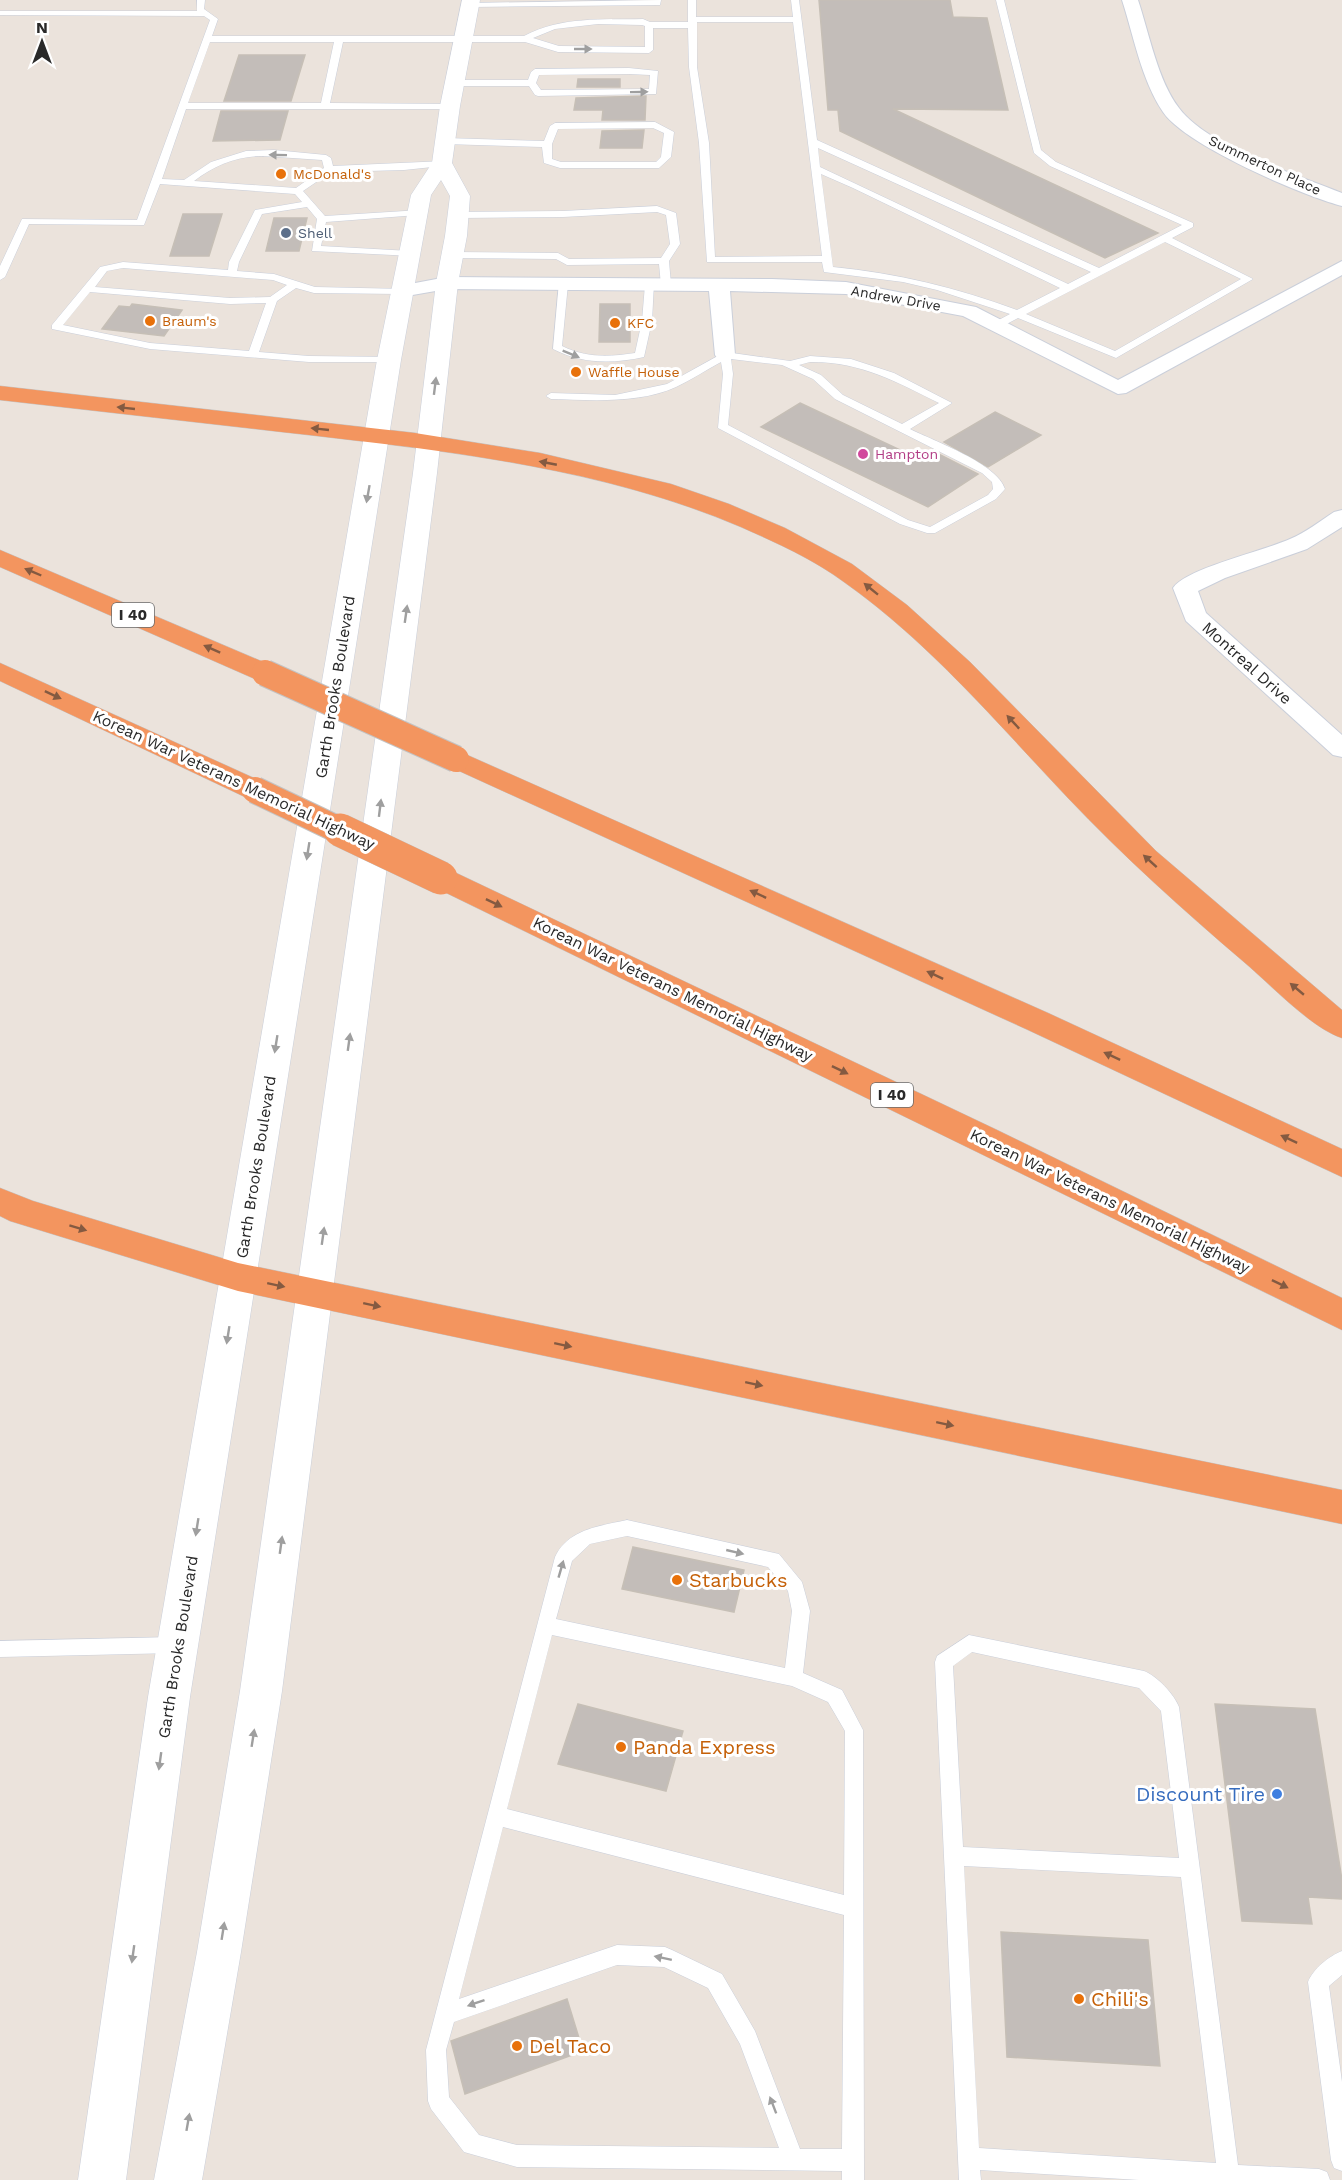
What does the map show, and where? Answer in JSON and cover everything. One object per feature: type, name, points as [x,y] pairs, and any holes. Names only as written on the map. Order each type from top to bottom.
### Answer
[{"type":"highway","points":[[0,393],[378,436],[606,474],[680,494],[755,523],[808,549],[861,581],[912,622],[967,673],[1110,824],[1228,932],[1342,1026]]},
{"type":"highway","name":"I 40","points":[[0,558],[265,673],[993,1001],[1342,1164]]},
{"type":"highway","name":"Korean War Veterans Memorial Highway","points":[[0,671],[441,878],[985,1139],[1342,1315]]},
{"type":"highway","points":[[0,1201],[22,1211],[238,1277],[1342,1507]]},
{"type":"street","name":"Summerton Place","points":[[1130,0],[1162,96],[1173,114],[1220,147],[1342,200]]},
{"type":"street","name":"Garth Brooks Boulevard","points":[[102,2180],[178,1645],[389,360],[421,195],[442,162],[450,106],[470,3]]},
{"type":"street","points":[[178,2180],[219,1952],[261,1691],[428,444],[447,283],[458,215],[460,196],[442,162]]},
{"type":"street","name":"Andrew Drive","points":[[401,291],[447,283],[719,285],[829,279],[846,288],[969,311],[1118,388],[1342,267]]},
{"type":"street","points":[[719,285],[725,355]]},
{"type":"street","name":"Montreal Drive","points":[[1342,517],[1299,544],[1217,573],[1185,588],[1195,616],[1342,749]]},
{"type":"lane","points":[[3,13],[14,0]]},
{"type":"lane","points":[[0,276],[25,221],[141,223],[214,18],[200,10],[201,0]]},
{"type":"lane","points":[[692,0],[693,67],[704,143],[710,260],[827,259]]},
{"type":"lane","points":[[795,0],[829,279],[850,271],[923,284],[963,294],[1019,314],[1116,355],[1248,279],[1165,238]]},
{"type":"lane","points":[[997,325],[1190,225],[1053,164],[1037,152],[1000,0]]},
{"type":"lane","points":[[470,3],[657,2]]},
{"type":"lane","points":[[3,13],[206,14]]},
{"type":"lane","points":[[526,39],[536,32],[561,23],[643,22],[649,25],[797,19]]},
{"type":"lane","points":[[206,39],[526,39],[558,49],[649,50],[649,25]]},
{"type":"lane","points":[[325,106],[339,40]]},
{"type":"lane","points":[[535,72],[655,73],[653,92],[538,93],[532,83],[535,72]]},
{"type":"lane","points":[[455,83],[532,83]]},
{"type":"lane","points":[[182,106],[450,106]]},
{"type":"lane","points":[[655,125],[669,132],[666,157],[658,165],[560,165],[547,160],[547,144],[555,126],[655,125]]},
{"type":"lane","points":[[445,141],[547,144]]},
{"type":"lane","points":[[811,141],[1099,272]]},
{"type":"lane","points":[[187,182],[203,168],[246,154],[313,156],[326,159],[329,168]]},
{"type":"lane","points":[[156,181],[298,191],[329,168],[404,167],[442,162]]},
{"type":"lane","points":[[815,168],[1068,288]]},
{"type":"lane","points":[[298,191],[322,219]]},
{"type":"lane","points":[[232,274],[234,262],[258,212],[308,204]]},
{"type":"lane","points":[[458,215],[657,210],[672,213],[675,244],[664,261],[646,321],[640,355],[612,360],[575,357],[557,347],[563,284]]},
{"type":"lane","points":[[322,219],[418,212]]},
{"type":"lane","points":[[322,219],[315,249],[410,255]]},
{"type":"lane","points":[[452,255],[558,256],[567,262],[664,261]]},
{"type":"lane","points":[[389,360],[309,359],[150,346],[56,327],[104,269],[123,265],[274,277],[314,290],[401,291]]},
{"type":"lane","points":[[87,289],[230,301],[272,300],[295,284]]},
{"type":"lane","points":[[253,355],[272,300]]},
{"type":"lane","points":[[551,396],[615,399],[671,386],[725,355],[789,364],[817,377],[839,397],[986,471],[997,481],[999,489],[992,497],[931,531],[904,522],[722,426],[728,374],[725,355]]},
{"type":"lane","points":[[789,364],[806,358],[861,362],[947,403],[902,429]]},
{"type":"lane","points":[[545,1625],[793,1678],[835,1696],[854,1730],[853,2170],[794,2160],[517,2156],[472,2144],[439,2101],[436,2050],[545,1625],[564,1557],[585,1537],[627,1528],[773,1560],[796,1588],[801,1611],[793,1678]]},
{"type":"lane","points":[[970,2180],[944,1662],[969,1643],[1144,1680],[1170,1707],[1228,2175]]},
{"type":"lane","points":[[0,1649],[178,1645]]},
{"type":"lane","points":[[496,1816],[854,1908]]},
{"type":"lane","points":[[954,1857],[1190,1868]]},
{"type":"lane","points":[[446,2013],[617,1955],[666,1957],[715,1981],[748,2038],[794,2160]]},
{"type":"lane","points":[[1342,1961],[1318,1982],[1342,2160]]},
{"type":"lane","points":[[969,2158],[1319,2180]]},
{"type":"building","points":[[819,0],[950,0],[953,17],[987,18],[1008,110],[893,109],[1158,233],[1105,258],[840,131],[838,110],[828,110]]},
{"type":"building","points":[[239,55],[305,55],[291,101],[224,101]]},
{"type":"building","points":[[578,79],[620,79],[620,87],[577,87]]},
{"type":"building","points":[[646,96],[645,120],[602,120],[603,110],[574,110],[576,98]]},
{"type":"building","points":[[221,111],[288,111],[280,140],[213,141]]},
{"type":"building","points":[[644,130],[642,148],[600,148],[602,131]]},
{"type":"building","points":[[183,214],[222,214],[209,256],[170,256]]},
{"type":"building","points":[[274,218],[307,218],[299,251],[266,251]]},
{"type":"building","name":"Braum's","points":[[132,304],[182,310],[164,336],[102,329],[119,306],[130,307]]},
{"type":"building","name":"KFC","points":[[600,304],[630,304],[630,342],[599,342]]},
{"type":"building","name":"Hampton","points":[[800,403],[917,458],[931,450],[978,474],[928,507],[761,427]]},
{"type":"building","points":[[995,412],[1041,435],[988,467],[944,442]]},
{"type":"building","points":[[633,1547],[744,1570],[734,1612],[622,1589]]},
{"type":"building","name":"Panda Express","points":[[578,1704],[683,1731],[666,1791],[558,1764]]},
{"type":"building","name":"Discount Tire","points":[[1215,1704],[1315,1709],[1342,1880],[1342,1899],[1308,1897],[1312,1924],[1242,1921]]},
{"type":"building","name":"Chili's","points":[[1001,1932],[1148,1940],[1160,2066],[1007,2057]]},
{"type":"building","name":"Del Taco","points":[[567,1999],[583,2051],[465,2094],[451,2041]]},
{"type":"place","name":"McDonald's","points":[[281,174]]},
{"type":"place","name":"Shell","points":[[286,233]]},
{"type":"place","name":"Braum's","points":[[150,321]]},
{"type":"place","name":"KFC","points":[[615,323]]},
{"type":"place","name":"Waffle House","points":[[576,372]]},
{"type":"place","name":"Hampton","points":[[863,454]]},
{"type":"place","name":"Starbucks","points":[[677,1580]]},
{"type":"place","name":"Panda Express","points":[[621,1747]]},
{"type":"place","name":"Discount Tire","points":[[1277,1794]]},
{"type":"place","name":"Chili's","points":[[1079,1999]]},
{"type":"place","name":"Del Taco","points":[[517,2046]]}]
